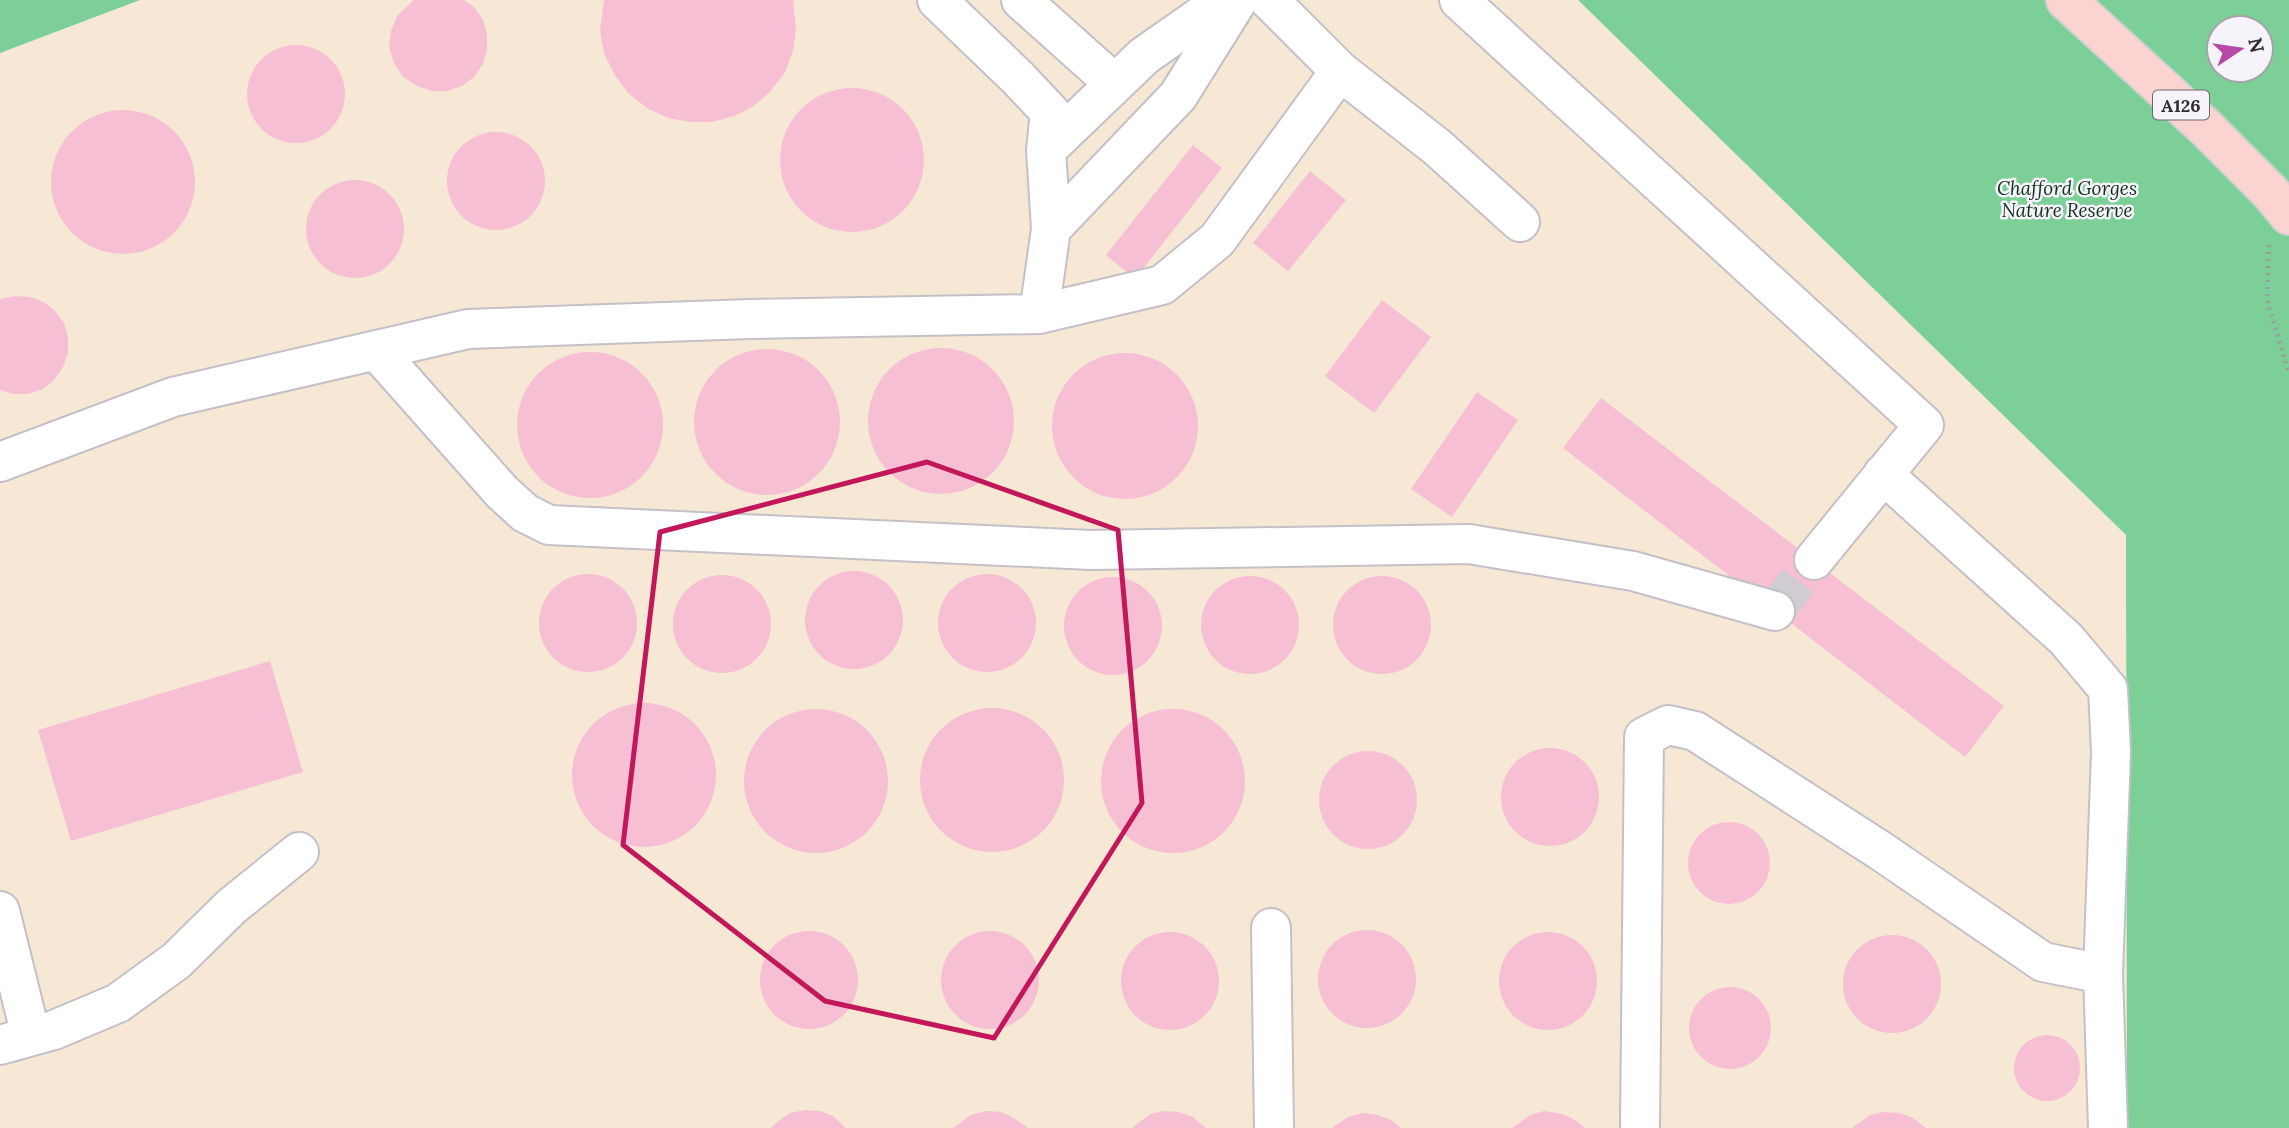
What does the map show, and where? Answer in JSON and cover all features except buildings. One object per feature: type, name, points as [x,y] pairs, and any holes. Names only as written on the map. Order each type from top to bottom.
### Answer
[{"type":"main road","name":"A126","points":[[2066,0],[2205,127],[2270,192],[2289,215]]},
{"type":"lane","points":[[937,0],[1050,112],[1046,150],[1051,229],[1040,314]]},
{"type":"lane","points":[[1021,0],[1115,84]]},
{"type":"lane","points":[[1046,150],[1144,56],[1224,0]]},
{"type":"lane","points":[[1051,229],[1178,96],[1238,0]]},
{"type":"lane","points":[[1269,0],[1340,71],[1437,147],[1520,222]]},
{"type":"lane","points":[[1459,0],[1924,425],[1814,560]]},
{"type":"lane","points":[[0,462],[173,397],[468,329],[750,319],[1040,314],[1162,285],[1217,240],[1340,71]]},
{"type":"lane","points":[[376,350],[502,492],[525,513],[549,525],[1091,550],[1469,544],[1633,571],[1775,611]]},
{"type":"lane","points":[[1883,474],[2067,639],[2108,689],[2110,751],[2103,974],[2108,1128]]},
{"type":"lane","points":[[1640,1128],[1644,737],[1668,725],[1695,731],[1881,851],[2043,962],[2103,974]]},
{"type":"lane","points":[[0,911],[16,1041],[54,1030],[118,1003],[176,961],[232,906],[299,852]]},
{"type":"lane","points":[[1271,928],[1274,1128]]},
{"type":"path","points":[[2267,300],[2289,374]]},
{"type":"highlighted area","points":[[927,462],[1118,530],[1142,803],[994,1038],[825,1001],[623,845],[660,532]]},
{"type":"shaded area","points":[[140,0],[1578,0],[2126,535],[2127,1128],[0,1128],[0,53]]},
{"type":"green space","points":[[0,0],[140,0],[0,53]]},
{"type":"green space","name":"Chafford Gorges Nature Reserve","points":[[1578,0],[2289,0],[2289,1128],[2127,1128],[2126,535]]},
{"type":"tunnel","points":[[1775,611],[1814,560]]}]
